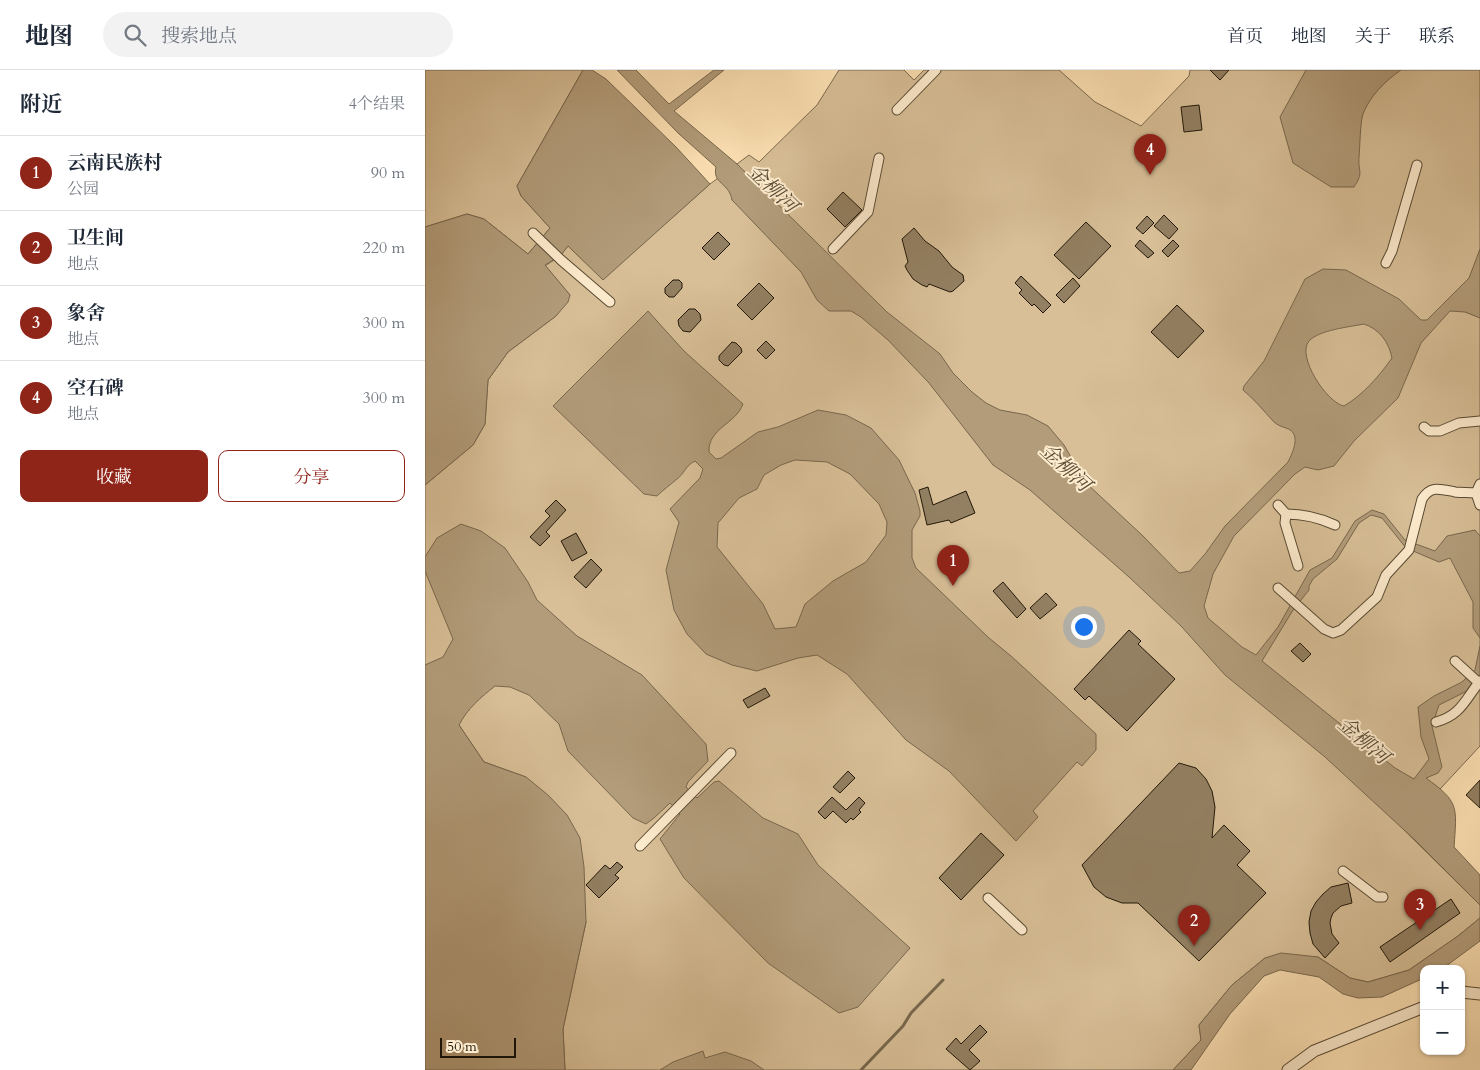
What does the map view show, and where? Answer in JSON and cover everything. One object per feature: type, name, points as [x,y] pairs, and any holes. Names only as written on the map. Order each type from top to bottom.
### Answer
[{"type":"street","points":[[897,110],[936,70]]},
{"type":"street","points":[[833,249],[868,212],[879,158]]},
{"type":"street","points":[[1386,263],[1392,251],[1417,165]]},
{"type":"street","points":[[533,233],[610,302]]},
{"type":"street","points":[[1424,427],[1429,431],[1440,431],[1459,423],[1480,421]]},
{"type":"street","points":[[1278,588],[1324,629],[1333,633],[1341,630],[1377,597],[1385,575],[1409,550],[1422,500],[1430,490],[1437,488],[1457,492],[1478,488],[1480,505]]},
{"type":"street","points":[[1278,505],[1286,514],[1285,523],[1298,566]]},
{"type":"street","points":[[1286,514],[1298,514],[1316,518],[1335,525]]},
{"type":"street","points":[[1436,722],[1449,718],[1462,707],[1478,682],[1455,661]]},
{"type":"street","points":[[640,846],[731,754]]},
{"type":"street","points":[[1343,871],[1377,897],[1383,897]]},
{"type":"street","points":[[988,898],[1022,930]]},
{"type":"street","points":[[1465,992],[1480,994]]},
{"type":"street","points":[[1288,1070],[1314,1051],[1420,1009]]},
{"type":"shaded area","points":[[425,70],[583,70],[517,186],[521,196],[550,228],[528,254],[484,219],[467,214],[425,227]]},
{"type":"shaded area","points":[[839,70],[904,70],[914,80],[924,70],[1059,70],[1095,102],[1141,126],[1189,76],[1190,70],[1480,70],[1480,746],[1403,829],[1480,905],[1480,918],[1458,936],[1409,970],[1368,982],[1350,978],[1318,957],[1265,958],[1232,985],[1199,1025],[1201,1040],[1173,1070],[565,1070],[563,1029],[586,922],[526,777],[484,762],[459,725],[425,687],[425,485],[473,445],[485,424],[488,380],[508,352],[556,316],[570,295],[545,266],[560,256],[568,246],[603,279],[710,184],[749,155],[759,162],[817,105]]},
{"type":"water","points":[[583,70],[592,70],[606,79],[676,147],[710,184],[603,280],[568,246],[560,256],[545,265],[570,295],[568,302],[556,316],[508,352],[488,380],[485,424],[473,445],[425,485],[425,227],[467,214],[484,219],[528,254],[550,228],[521,196],[517,186]]},
{"type":"water","name":"金柳河","points":[[617,70],[636,70],[669,104],[714,70],[724,70],[674,111],[737,164],[887,312],[940,354],[953,373],[972,392],[986,403],[1000,410],[1027,415],[1048,426],[1064,445],[1085,482],[1143,536],[1179,573],[1190,571],[1225,526],[1288,462],[1292,453],[1295,438],[1291,430],[1274,422],[1243,390],[1244,386],[1264,361],[1305,279],[1323,269],[1346,270],[1399,299],[1421,320],[1427,320],[1469,278],[1480,249],[1480,318],[1465,312],[1450,311],[1421,343],[1398,398],[1354,441],[1334,466],[1318,470],[1305,467],[1295,474],[1234,536],[1213,574],[1204,606],[1208,618],[1242,647],[1256,655],[1278,627],[1310,570],[1332,558],[1355,521],[1372,510],[1384,514],[1405,540],[1435,551],[1447,536],[1475,530],[1480,536],[1480,638],[1473,628],[1473,602],[1450,558],[1439,562],[1406,548],[1382,518],[1371,515],[1359,523],[1337,559],[1313,579],[1309,590],[1293,610],[1262,661],[1395,768],[1414,779],[1429,759],[1421,737],[1418,707],[1434,696],[1462,682],[1475,670],[1480,646],[1480,675],[1465,692],[1439,705],[1432,726],[1442,767],[1438,773],[1426,778],[1445,793],[1453,806],[1456,822],[1454,847],[1480,875],[1480,905],[1416,841],[1325,757],[1225,675],[1181,626],[1129,577],[1030,490],[993,465],[929,383],[888,340],[851,311],[829,311],[817,300],[801,272],[732,200],[728,190],[716,177],[716,167],[678,133]],"holes":[[[1364,324],[1383,337],[1392,358],[1371,384],[1344,406],[1330,397],[1315,378],[1310,367],[1306,348],[1309,341],[1320,334]]]},
{"type":"water","points":[[1306,70],[1401,70],[1379,89],[1363,114],[1359,157],[1360,175],[1354,187],[1331,187],[1293,163],[1280,117]]},
{"type":"water","points":[[648,311],[684,351],[743,404],[735,417],[713,437],[709,452],[716,459],[721,458],[758,432],[778,427],[818,410],[846,415],[871,428],[899,460],[915,493],[920,511],[920,516],[912,530],[912,558],[916,568],[989,638],[1096,734],[1096,750],[1082,766],[1077,762],[1033,811],[1038,817],[1016,841],[949,771],[906,740],[847,674],[817,655],[798,658],[757,671],[732,665],[706,654],[687,634],[674,610],[666,570],[679,522],[670,509],[700,478],[703,469],[695,461],[657,496],[644,494],[553,406]],"holes":[[[795,460],[827,462],[850,474],[879,504],[887,522],[886,535],[866,562],[833,581],[805,604],[796,627],[775,629],[763,604],[717,547],[718,523],[739,498],[757,489],[764,475],[781,465]]]},
{"type":"water","points":[[461,524],[481,531],[505,548],[528,582],[537,600],[577,636],[642,675],[706,744],[708,761],[688,782],[686,787],[697,798],[714,782],[719,781],[763,818],[798,834],[818,865],[910,948],[858,1007],[839,1013],[768,963],[684,878],[660,839],[680,814],[670,803],[646,824],[633,818],[568,751],[559,724],[529,695],[510,687],[495,686],[466,713],[459,725],[484,762],[526,777],[548,795],[567,815],[580,838],[584,867],[586,922],[563,1029],[565,1070],[425,1070],[425,665],[443,657],[453,639],[425,571],[425,557],[437,538]]},
{"type":"water","points":[[1480,918],[1480,941],[1447,965],[1420,965],[1420,980],[1382,997],[1358,998],[1343,994],[1319,977],[1280,970],[1264,976],[1230,1014],[1191,1070],[1173,1070],[1201,1040],[1199,1025],[1232,985],[1265,958],[1281,953],[1318,957],[1350,978],[1368,982],[1409,970],[1458,936]]},
{"type":"water","points":[[703,1051],[705,1058],[725,1052],[751,1061],[764,1070],[660,1070],[673,1062]]},
{"type":"building","points":[[1210,70],[1229,70],[1220,80]]},
{"type":"building","points":[[1199,105],[1202,130],[1184,132],[1181,107]]},
{"type":"building","points":[[843,192],[862,210],[845,227],[827,209]]},
{"type":"building","points":[[1164,215],[1178,229],[1169,239],[1154,226]]},
{"type":"building","points":[[1147,216],[1154,223],[1143,234],[1136,228]]},
{"type":"building","points":[[1086,222],[1111,246],[1079,279],[1054,255]]},
{"type":"building","points":[[914,228],[925,241],[939,251],[952,267],[963,275],[964,281],[953,291],[950,292],[929,284],[927,287],[922,285],[913,279],[907,270],[905,266],[908,262],[902,239]]},
{"type":"building","points":[[718,232],[730,244],[714,260],[702,248]]},
{"type":"building","points":[[1140,240],[1154,253],[1148,258],[1135,246]]},
{"type":"building","points":[[1173,240],[1179,246],[1168,257],[1162,251]]},
{"type":"building","points":[[1021,276],[1051,305],[1043,313],[1034,304],[1032,306],[1019,293],[1022,290],[1015,283]]},
{"type":"building","points":[[1073,278],[1080,286],[1064,303],[1056,295]]},
{"type":"building","points":[[673,280],[679,280],[682,283],[682,288],[674,297],[669,297],[665,293],[665,288]]},
{"type":"building","points":[[759,283],[774,298],[752,320],[737,305]]},
{"type":"building","points":[[1177,305],[1204,331],[1178,358],[1151,332]]},
{"type":"building","points":[[689,309],[695,309],[700,314],[701,320],[690,332],[683,331],[679,326],[678,320]]},
{"type":"building","points":[[766,341],[775,350],[766,359],[757,350]]},
{"type":"building","points":[[732,342],[741,348],[742,352],[728,366],[724,365],[719,360],[719,356]]},
{"type":"building","points":[[928,487],[933,505],[966,491],[975,513],[951,523],[949,520],[927,525],[919,490]]},
{"type":"building","points":[[556,500],[566,510],[546,532],[550,536],[540,546],[530,537],[550,516],[545,511]]},
{"type":"building","points":[[576,533],[587,553],[572,561],[561,541]]},
{"type":"building","points":[[591,559],[602,570],[586,588],[574,577]]},
{"type":"building","points":[[1003,582],[1026,609],[1017,618],[993,591]]},
{"type":"building","points":[[1046,593],[1057,605],[1040,619],[1030,608]]},
{"type":"building","points":[[1129,630],[1141,641],[1138,644],[1175,679],[1127,731],[1089,696],[1085,700],[1074,689]]},
{"type":"building","points":[[1300,643],[1311,654],[1303,662],[1291,651]]},
{"type":"building","points":[[765,688],[770,696],[748,708],[743,700]]},
{"type":"building","points":[[1179,763],[1196,768],[1206,779],[1212,791],[1215,807],[1212,838],[1224,825],[1250,851],[1237,865],[1266,893],[1199,961],[1138,903],[1122,903],[1106,897],[1094,887],[1082,865]]},
{"type":"building","points":[[848,771],[855,778],[840,793],[833,787]]},
{"type":"building","points":[[1480,780],[1480,808],[1466,795]]},
{"type":"building","points":[[832,797],[846,810],[859,797],[865,803],[859,810],[861,812],[853,820],[851,818],[846,823],[833,811],[825,819],[818,812]]},
{"type":"building","points":[[981,833],[1004,855],[961,900],[939,878]]},
{"type":"building","points":[[617,862],[623,867],[615,875],[619,878],[599,898],[586,885],[605,865],[610,869]]},
{"type":"building","points":[[1348,883],[1352,903],[1341,906],[1333,913],[1330,923],[1332,934],[1339,943],[1325,958],[1313,944],[1309,922],[1311,911],[1316,902],[1331,887]]},
{"type":"building","points":[[1451,899],[1460,913],[1390,962],[1380,947]]},
{"type":"building","points":[[980,1025],[987,1032],[969,1050],[980,1061],[970,1070],[946,1049],[956,1038],[961,1044]]},
{"type":"waterway","points":[[861,1070],[943,980]]},
{"type":"place","name":"空石碑","points":[[1150,175]]},
{"type":"place","name":"云南民族村","points":[[953,586]]},
{"type":"place","name":"象舍","points":[[1420,930]]},
{"type":"place","name":"卫生间","points":[[1194,946]]}]
